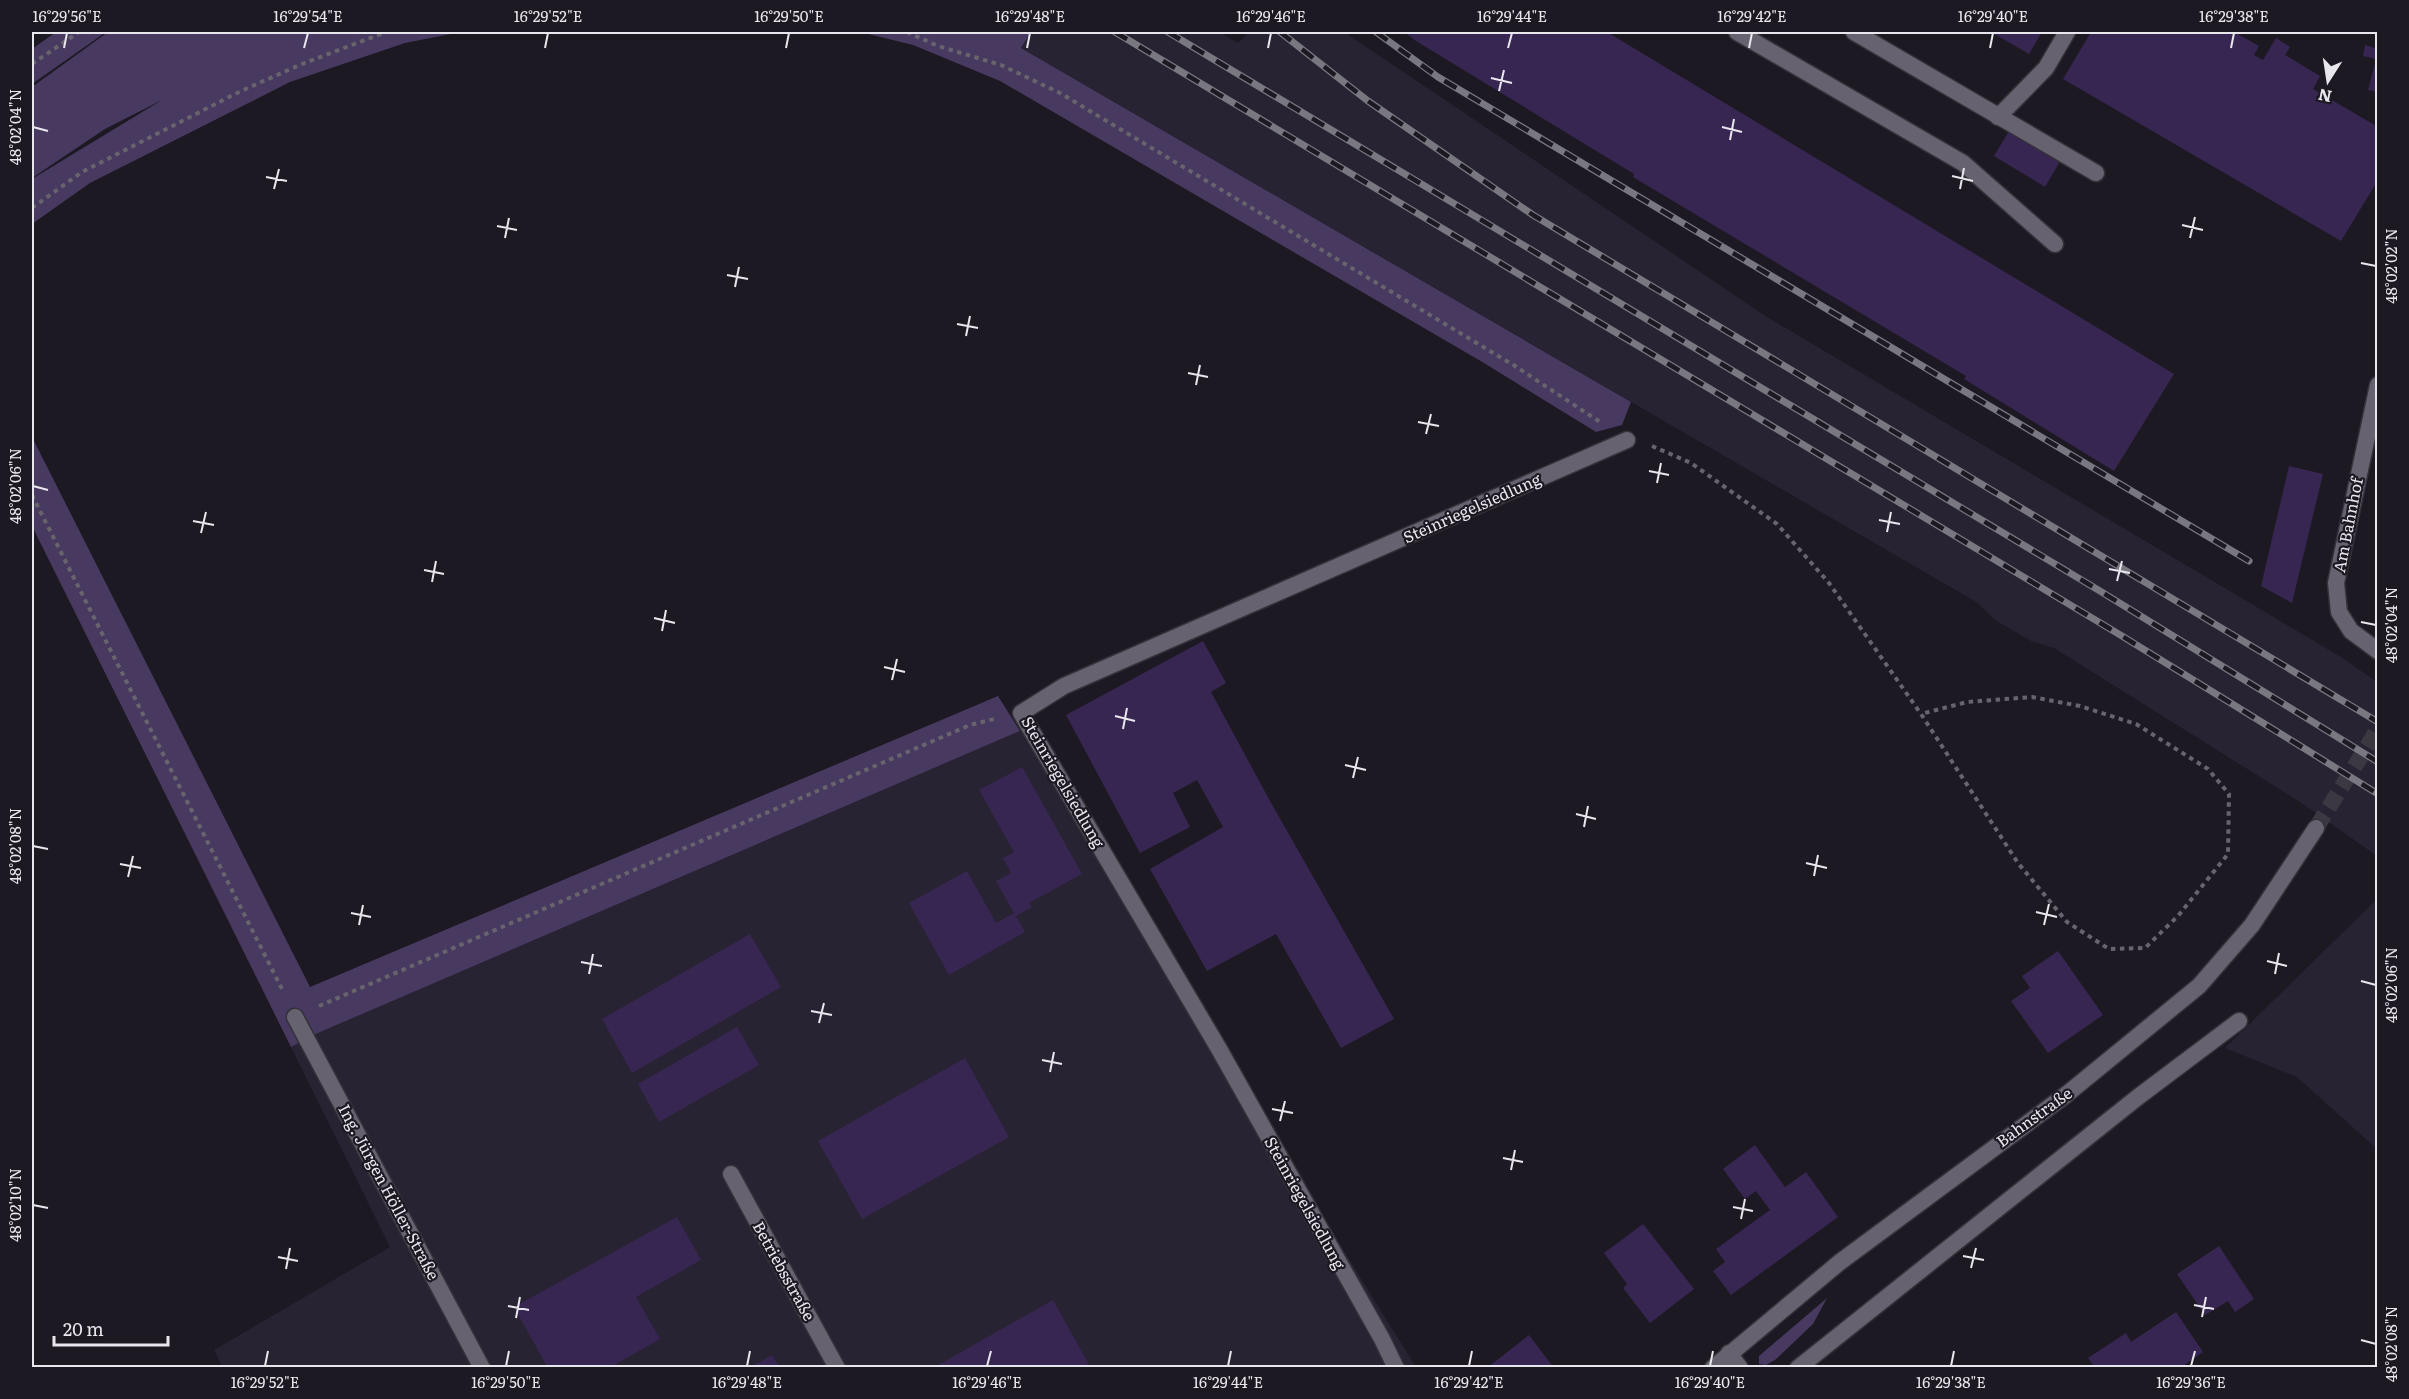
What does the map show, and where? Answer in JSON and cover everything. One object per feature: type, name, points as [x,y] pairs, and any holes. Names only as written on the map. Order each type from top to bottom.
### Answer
[{"type":"street","points":[[1737,32],[1963,163],[2055,244]]},
{"type":"street","points":[[1854,32],[2096,173]]},
{"type":"street","points":[[1998,117],[2046,68],[2067,32]]},
{"type":"street","name":"Am Bahnhof","points":[[2375,649],[2351,631],[2339,612],[2337,583],[2378,385]]},
{"type":"street","name":"Steinriegelsiedlung","points":[[1395,1368],[1382,1339],[1219,1049],[1021,713],[1065,686],[1627,440]]},
{"type":"street","name":"Bahnstraße","points":[[1713,1368],[1840,1262],[2067,1094],[2199,986],[2252,925],[2316,828]]},
{"type":"street","name":"Ing. Jürgen Höller-Straße","points":[[296,1017],[482,1368]]},
{"type":"street","points":[[1798,1368],[2138,1097],[2239,1021]]},
{"type":"street","name":"Betriebsstraße","points":[[731,1174],[837,1368]]},
{"type":"street","points":[[1729,1353],[1740,1368]]},
{"type":"path","points":[[32,64],[78,32]]},
{"type":"path","points":[[32,208],[82,172],[241,91],[302,64],[386,32]]},
{"type":"path","points":[[907,32],[938,46],[1001,65],[1060,93],[1515,366],[1627,440],[1647,444],[1690,463],[1777,524],[1829,583],[1922,714],[2019,863],[2067,922],[2109,949],[2145,948],[2178,916],[2228,854],[2229,794],[2208,769],[2136,724],[2080,706],[2032,697],[1967,702],[1922,714]]},
{"type":"path","points":[[32,495],[296,1017],[970,725],[1021,713]]},
{"type":"shaded area","points":[[56,32],[106,32],[32,84],[32,49]]},
{"type":"shaded area","points":[[108,32],[461,32],[405,43],[290,82],[90,183],[32,224],[32,179],[162,100],[105,129],[32,178],[32,87]]},
{"type":"shaded area","points":[[860,32],[1031,32],[1021,48],[1631,402],[1622,425],[1596,432],[1484,363],[1000,81],[913,45]]},
{"type":"shaded area","points":[[1031,32],[1219,32],[1238,43],[1249,32],[1344,32],[1767,317],[2341,657],[2377,682],[2377,856],[2300,802],[2054,648],[2031,641],[1995,620],[1978,603],[1021,48]]},
{"type":"shaded area","points":[[32,437],[310,987],[998,696],[1020,731],[318,1033],[291,1047],[32,526]]},
{"type":"shaded area","points":[[1020,731],[1416,1367],[223,1368],[214,1350],[390,1247],[291,1047],[318,1033]]},
{"type":"shaded area","points":[[2377,899],[2377,1149],[2297,1077],[2225,1048]]},
{"type":"shaded area","points":[[1827,1298],[1813,1324],[1775,1360],[1766,1365],[1759,1364],[1759,1356]]},
{"type":"building","points":[[1404,32],[1607,32],[2174,374],[2114,471],[1964,379],[1966,376],[1633,177],[1634,174]]},
{"type":"building","points":[[1991,32],[2042,32],[2029,54]]},
{"type":"building","points":[[2091,32],[2234,32],[2259,46],[2254,55],[2263,60],[2276,38],[2290,47],[2285,55],[2320,76],[2313,89],[2378,127],[2378,180],[2341,241],[2063,79]]},
{"type":"building","points":[[2365,45],[2378,49],[2378,92],[2368,90],[2376,59],[2363,56]]},
{"type":"building","points":[[2015,121],[2066,151],[2045,187],[1994,156]]},
{"type":"building","points":[[2289,466],[2323,474],[2292,603],[2261,586]]},
{"type":"building","points":[[1203,641],[1226,683],[1211,692],[1394,1019],[1341,1048],[1276,934],[1207,971],[1150,869],[1223,827],[1197,780],[1173,793],[1190,827],[1140,853],[1066,715]]},
{"type":"building","points":[[1022,767],[1082,874],[1029,903],[1032,907],[1016,916],[1025,932],[949,975],[909,903],[967,871],[996,923],[1014,913],[996,881],[1011,873],[1003,858],[1014,852],[979,790]]},
{"type":"building","points":[[750,934],[781,987],[632,1073],[602,1019]]},
{"type":"building","points":[[2058,951],[2103,1015],[2048,1053],[2011,1001],[2030,988],[2022,976]]},
{"type":"building","points":[[737,1027],[759,1065],[659,1122],[638,1084]]},
{"type":"building","points":[[965,1058],[1009,1137],[862,1219],[818,1141]]},
{"type":"building","points":[[1755,1145],[1785,1187],[1806,1172],[1838,1217],[1731,1295],[1713,1271],[1725,1262],[1716,1249],[1770,1210],[1756,1191],[1745,1199],[1723,1169]]},
{"type":"building","points":[[677,1217],[701,1260],[636,1297],[660,1339],[609,1368],[548,1368],[514,1307]]},
{"type":"building","points":[[1643,1224],[1694,1289],[1650,1323],[1623,1288],[1627,1284],[1604,1253]]},
{"type":"building","points":[[2219,1246],[2254,1299],[2235,1312],[2228,1301],[2205,1315],[2177,1274]]},
{"type":"building","points":[[1053,1300],[1091,1368],[933,1368]]},
{"type":"building","points":[[2176,1312],[2203,1352],[2180,1368],[2095,1368],[2088,1358],[2126,1333],[2131,1342]]},
{"type":"building","points":[[1529,1335],[1554,1368],[1487,1368]]},
{"type":"building","points":[[772,1355],[780,1368],[749,1368]]},
{"type":"tunnel","points":[[2316,828],[2378,729]]},
{"type":"railway","points":[[1115,32],[2122,636],[2378,794]]},
{"type":"railway","points":[[1168,32],[2100,591],[2378,762]]},
{"type":"railway","points":[[1280,32],[1368,101],[1533,215],[2378,722]]},
{"type":"railway","points":[[1376,32],[1438,77],[2249,561]]}]
